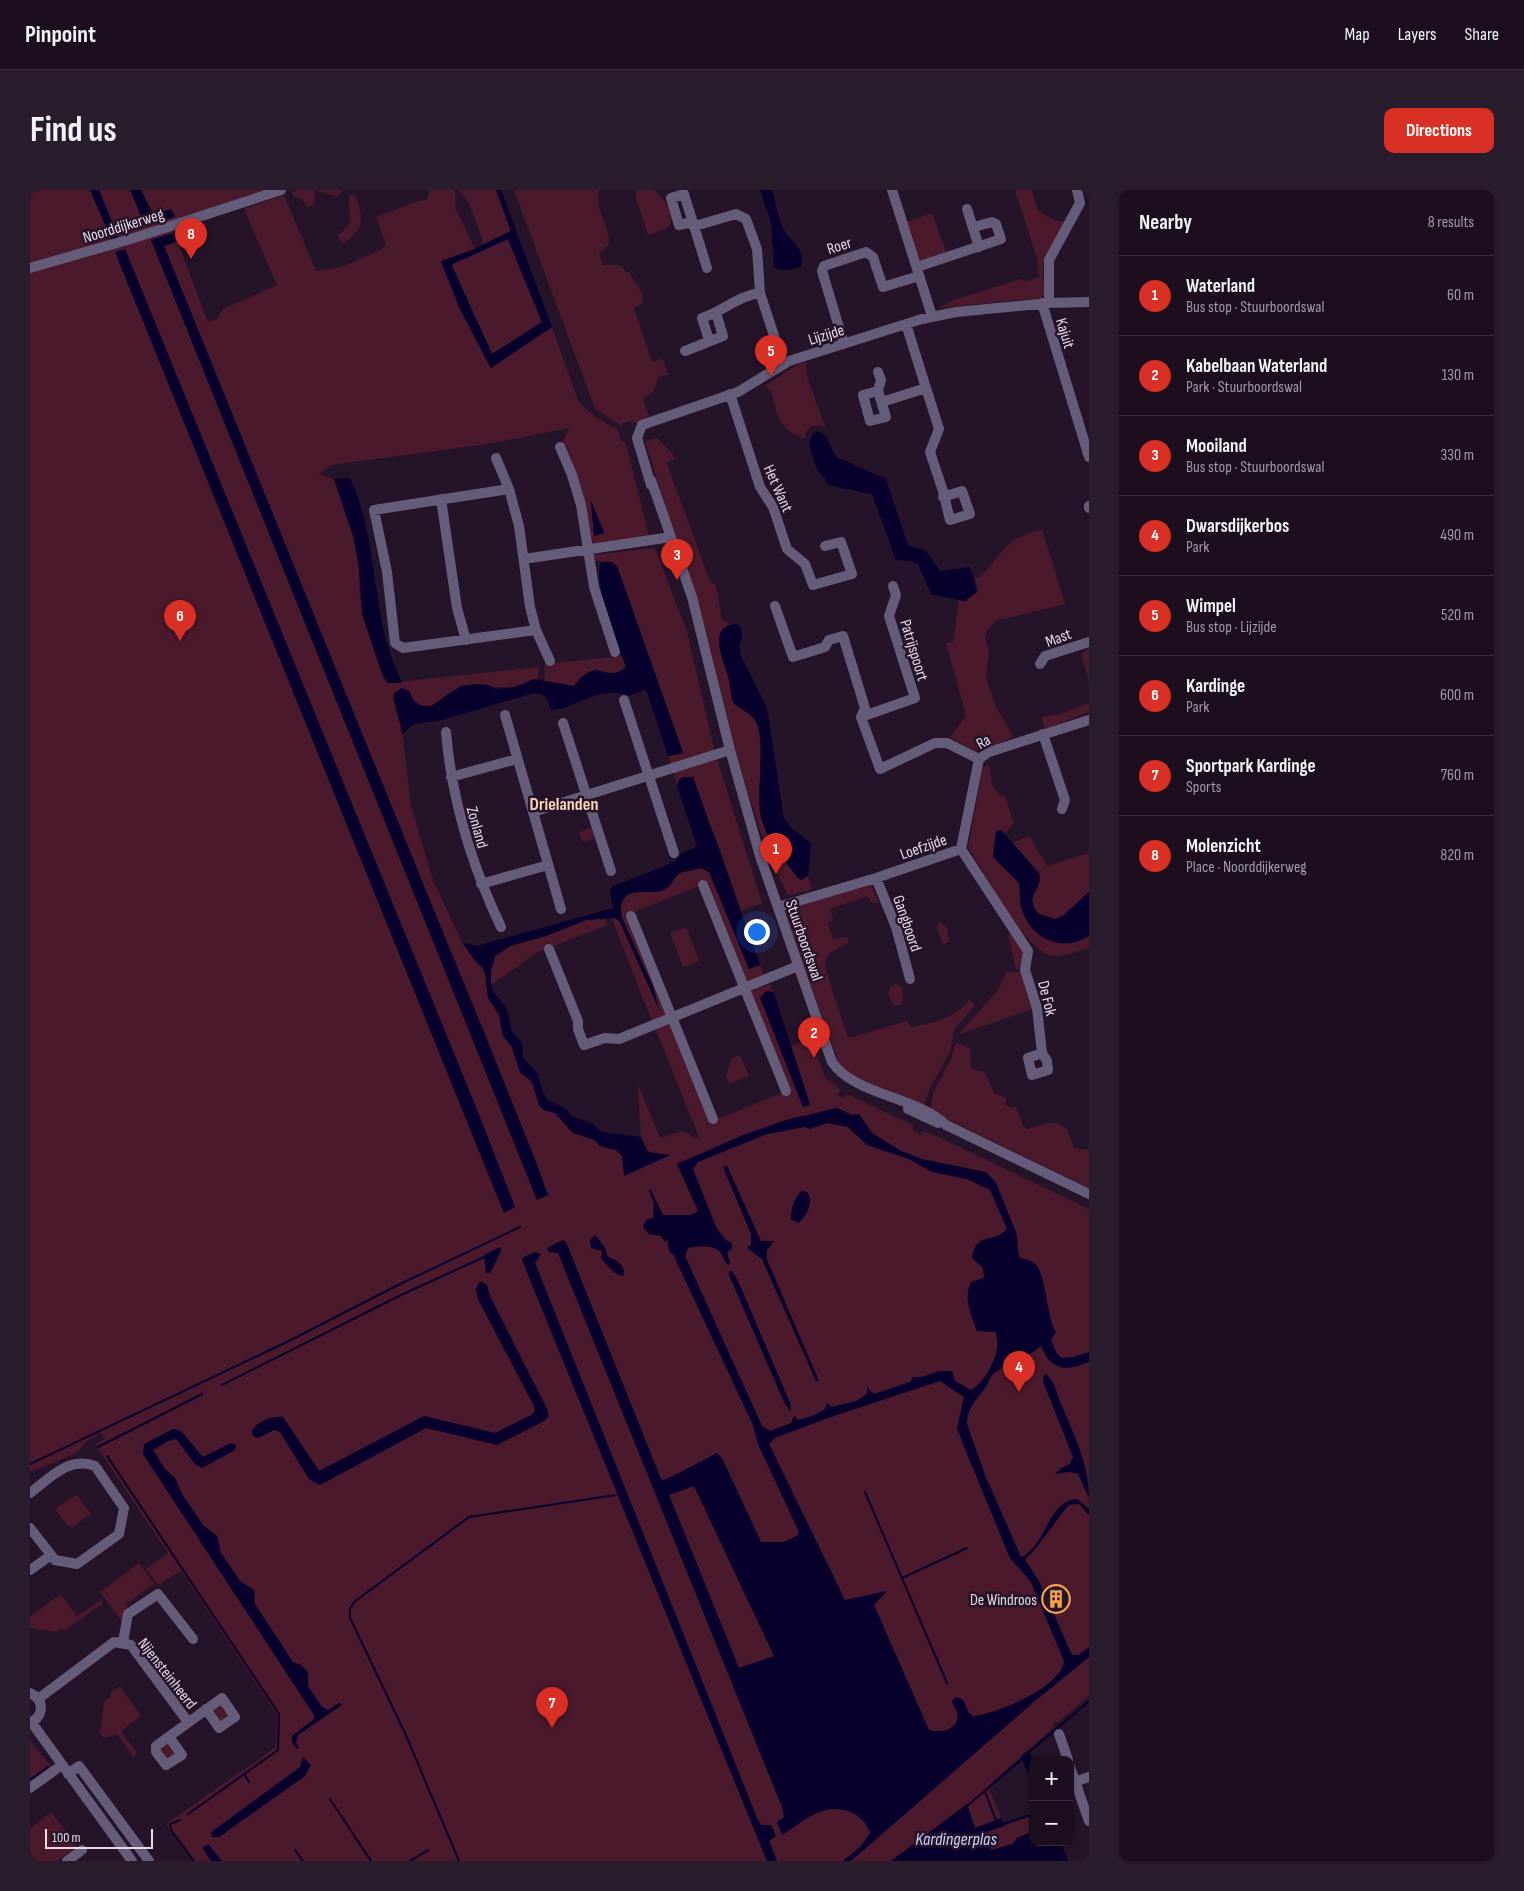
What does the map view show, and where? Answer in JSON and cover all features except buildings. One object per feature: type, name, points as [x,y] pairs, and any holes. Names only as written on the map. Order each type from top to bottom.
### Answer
[{"type":"street","name":"Noorddijkerweg","points":[[30,268],[134,238],[281,190]]},
{"type":"street","points":[[892,190],[932,316]]},
{"type":"street","name":"Kajuit","points":[[1077,190],[1080,203],[1049,260],[1045,303],[1089,457]]},
{"type":"street","points":[[967,209],[979,247]]},
{"type":"street","points":[[707,268],[695,226],[733,214],[740,214],[746,219],[756,249],[760,292],[783,363]]},
{"type":"street","name":"Roer","points":[[844,344],[822,272],[824,266],[866,252],[873,257],[883,287],[1001,239],[996,224],[992,222],[974,227]]},
{"type":"street","points":[[708,340],[702,318],[716,313],[739,298],[760,292]]},
{"type":"street","name":"Lijzijde","points":[[668,538],[637,438],[641,426],[656,418],[730,394],[748,386],[783,363],[932,316],[1045,303],[1089,302]]},
{"type":"street","points":[[685,351],[708,340],[723,336],[716,313]]},
{"type":"street","points":[[906,324],[939,429],[930,452],[943,496]]},
{"type":"street","points":[[878,372],[881,380],[878,391],[886,417],[870,421],[863,395],[878,391]]},
{"type":"street","points":[[882,402],[926,388]]},
{"type":"street","name":"Het Want","points":[[730,394],[760,487],[774,507],[787,550],[805,564],[812,585],[852,574],[841,542],[825,546]]},
{"type":"street","points":[[560,447],[581,504],[598,605],[615,652]]},
{"type":"street","points":[[496,458],[509,489],[519,526],[526,590],[536,630],[550,661]]},
{"type":"street","points":[[509,489],[374,510],[387,572],[395,643],[402,648],[536,630]]},
{"type":"street","points":[[442,499],[457,608],[466,640]]},
{"type":"street","points":[[524,559],[668,538]]},
{"type":"street","name":"Stuurboordswal","points":[[668,538],[693,606],[712,670],[730,750],[752,831],[798,966],[835,1066],[848,1077],[900,1102],[928,1112],[946,1125],[1089,1194]]},
{"type":"street","name":"Patrijspoort","points":[[862,717],[914,698],[889,616],[896,596],[893,586]]},
{"type":"street","points":[[775,606],[793,657],[825,646],[830,640],[843,636],[866,708],[862,717],[880,769],[935,743],[947,742],[979,759]]},
{"type":"street","name":"Mast","points":[[1040,664],[1045,656],[1089,642]]},
{"type":"street","points":[[624,700],[674,853]]},
{"type":"street","points":[[505,715],[561,909]]},
{"type":"street","name":"Ra","points":[[961,849],[979,759],[989,752],[1089,720]]},
{"type":"street","points":[[563,723],[611,871]]},
{"type":"street","name":"Zonland","points":[[446,732],[451,777],[462,832],[481,884],[501,927]]},
{"type":"street","points":[[1043,734],[1064,800],[1062,809]]},
{"type":"street","points":[[533,812],[587,797],[730,750]]},
{"type":"street","points":[[451,777],[517,759]]},
{"type":"street","name":"Loefzijde","points":[[778,906],[876,878],[961,849],[1028,951]]},
{"type":"street","points":[[481,884],[548,865]]},
{"type":"street","name":"Gangboord","points":[[876,878],[896,927],[910,979]]},
{"type":"street","points":[[703,885],[786,1091]]},
{"type":"street","points":[[631,916],[713,1119]]},
{"type":"street","points":[[549,949],[578,1022],[578,1029],[584,1045],[605,1038],[619,1039],[798,966]]},
{"type":"street","name":"De Fok","points":[[1028,951],[1026,970],[1037,1008],[1042,1053]]},
{"type":"street","points":[[30,1493],[69,1465],[81,1462],[96,1466],[124,1508],[119,1534],[77,1564],[55,1560],[30,1528]]},
{"type":"street","points":[[30,1570],[50,1556]]},
{"type":"street","name":"Nijensteinheerd","points":[[124,1642],[128,1614],[158,1594],[193,1639]]},
{"type":"street","name":"Nijensteinheerd","points":[[34,1696],[114,1642],[124,1642],[131,1645],[188,1722]]},
{"type":"street","points":[[34,1696],[41,1706],[40,1714],[31,1723],[132,1861]]},
{"type":"street","name":"Nijensteinheerd","points":[[169,1737],[206,1709]]},
{"type":"street","points":[[1059,1734],[1067,1756]]},
{"type":"street","points":[[30,1788],[62,1765]]},
{"type":"street","points":[[68,1774],[79,1766],[150,1861]]},
{"type":"street","points":[[1074,1783],[1089,1777]]},
{"type":"street","points":[[1074,1785],[1089,1821]]},
{"type":"street","points":[[67,1861],[82,1850]]},
{"type":"shaded area","points":[[30,190],[265,190],[170,222],[208,322],[217,319],[223,309],[277,285],[244,209],[284,195],[316,271],[342,267],[382,249],[386,244],[376,217],[421,200],[427,200],[430,190],[454,190],[456,196],[455,207],[475,249],[441,262],[459,307],[490,367],[552,327],[579,403],[596,417],[618,430],[620,439],[626,444],[649,536],[590,547],[563,442],[569,428],[488,444],[331,465],[319,474],[334,479],[354,539],[359,568],[360,598],[387,683],[539,667],[538,680],[513,687],[462,687],[450,692],[429,707],[416,704],[409,691],[393,698],[401,722],[411,806],[433,880],[464,946],[485,973],[488,998],[499,1015],[503,1036],[512,1047],[520,1072],[532,1082],[544,1110],[555,1113],[573,1133],[595,1140],[606,1148],[616,1150],[622,1155],[625,1167],[653,1153],[646,1150],[641,1139],[638,1084],[660,1138],[683,1131],[696,1138],[699,1137],[655,1028],[670,1022],[713,1121],[789,1090],[749,992],[770,984],[774,993],[770,991],[761,998],[800,1100],[808,1098],[791,1046],[811,1040],[825,1077],[841,1090],[837,1095],[844,1098],[847,1094],[913,1125],[913,1131],[921,1135],[922,1131],[941,1138],[1089,1209],[1089,1696],[1057,1723],[1056,1721],[1053,1723],[1054,1727],[988,1786],[1001,1818],[993,1821],[996,1828],[1029,1817],[1029,1846],[1038,1846],[1058,1861],[193,1861],[166,1824],[276,1747],[277,1715],[181,1571],[158,1585],[146,1569],[168,1553],[95,1444],[105,1439],[101,1433],[88,1440],[75,1454],[30,1472]],"holes":[[[591,501],[604,532],[594,535]],[[409,851],[485,1033],[548,1195],[541,1198]]]},
{"type":"shaded area","points":[[315,190],[313,205],[308,207],[301,199],[293,196],[292,192]]},
{"type":"shaded area","points":[[315,190],[343,190],[337,196]]},
{"type":"shaded area","points":[[458,190],[496,190],[511,231],[482,244],[482,238],[468,201]]},
{"type":"shaded area","points":[[514,190],[599,190],[598,204],[609,238],[609,245],[599,253],[603,266],[611,264],[622,266],[626,272],[629,272],[639,287],[643,299],[642,304],[634,308],[652,362],[663,358],[668,375],[658,376],[654,391],[643,399],[649,417],[638,424],[629,421],[620,425],[595,409]]},
{"type":"shaded area","points":[[638,190],[654,190],[662,197],[668,207],[671,218],[668,228],[648,235],[635,195]]},
{"type":"shaded area","points":[[1015,190],[1032,190],[1038,211],[1054,220],[1066,222],[1043,262],[1044,295],[1042,298],[937,308],[954,300],[1020,279],[1027,281],[1039,277],[1037,259]]},
{"type":"shaded area","points":[[355,194],[360,209],[361,222],[356,232],[344,243],[339,240],[339,234],[350,221],[349,196]]},
{"type":"shaded area","points":[[932,213],[947,255],[919,261],[906,222]]},
{"type":"shaded area","points":[[508,239],[542,322],[492,354],[452,264]]},
{"type":"shaded area","points":[[806,362],[807,377],[825,429],[822,425],[812,426],[806,432],[805,439],[789,431],[784,426],[777,414],[770,389],[768,390],[765,386],[795,366]]},
{"type":"shaded area","points":[[657,438],[672,453],[675,459],[667,463],[671,475],[710,581],[716,585],[722,620],[732,625],[728,625],[729,681],[734,704],[751,716],[758,729],[761,753],[760,809],[762,820],[768,836],[777,850],[798,878],[808,876],[812,890],[788,895],[768,856],[736,754],[707,634],[645,442]]},
{"type":"shaded area","points":[[1042,529],[1065,604],[995,621],[987,631],[985,639],[989,652],[986,677],[996,707],[1014,737],[975,751],[950,737],[966,716],[946,643],[953,642],[959,600],[966,601],[978,590],[975,579],[985,572],[1003,550],[1015,540]]},
{"type":"shaded area","points":[[655,548],[687,632],[715,752],[671,764],[668,756],[683,752],[617,566],[612,562],[592,561],[591,555]]},
{"type":"shaded area","points":[[1089,648],[1089,682],[1081,654]]},
{"type":"shaded area","points":[[622,656],[626,667],[619,672],[611,673],[595,669],[581,677],[574,686],[558,685],[544,681],[545,660],[548,665]]},
{"type":"shaded area","points":[[1089,703],[1089,712],[1045,729],[1041,717],[1060,714]]},
{"type":"shaded area","points":[[717,759],[762,903],[741,911],[710,824],[679,780],[677,786],[673,772]]},
{"type":"shaded area","points":[[989,765],[992,784],[999,795],[1005,796],[1014,823],[1005,834],[1001,830],[993,857],[1019,883],[1021,908],[1086,938],[1089,936],[1089,948],[1056,956],[1041,950],[1029,940],[1017,925],[968,848],[983,767]]},
{"type":"shaded area","points":[[592,827],[596,838],[583,842],[579,832]]},
{"type":"shaded area","points":[[1025,837],[1030,837],[1047,866],[1089,853],[1089,892],[1064,915],[1055,919],[1038,913],[1033,906],[1032,896],[1040,878],[1013,843]]},
{"type":"shaded area","points":[[701,868],[709,872],[750,969],[760,965],[765,977],[746,984],[704,884],[629,914],[667,1015],[652,1021],[611,917],[617,918],[620,922],[659,1009],[653,987],[622,918],[621,908],[623,901],[626,896],[639,891],[662,891],[679,873]]},
{"type":"shaded area","points":[[870,882],[879,903],[872,903],[867,896],[830,909],[833,920],[828,923],[833,939],[848,937],[849,943],[832,952],[825,961],[835,999],[849,1038],[907,1021],[910,1027],[935,1022],[957,1012],[969,1000],[975,1005],[954,1030],[950,1052],[930,1088],[923,1109],[853,1076],[840,1066],[784,911]]},
{"type":"shaded area","points":[[605,918],[608,925],[538,952],[491,985],[491,971],[495,956],[510,946],[546,936],[586,920]]},
{"type":"shaded area","points":[[940,922],[947,927],[949,942],[943,944],[937,928]]},
{"type":"shaded area","points":[[686,927],[699,961],[683,967],[670,933]]},
{"type":"shaded area","points":[[1011,933],[1024,950],[1020,969],[1016,969],[1008,935]]},
{"type":"shaded area","points":[[1006,972],[1023,972],[1034,1009],[959,1034],[998,990]]},
{"type":"shaded area","points":[[896,984],[901,987],[903,994],[901,1005],[894,1006],[888,994],[890,988]]},
{"type":"shaded area","points":[[956,1042],[970,1048],[971,1069],[985,1072],[994,1093],[1007,1098],[1005,1104],[1011,1108],[1016,1107],[1023,1126],[1028,1129],[1047,1123],[1058,1123],[1067,1130],[1074,1148],[1089,1150],[1089,1188],[930,1111],[933,1093],[951,1059]]},
{"type":"shaded area","points":[[740,1055],[749,1076],[729,1084],[726,1077],[732,1058]]},
{"type":"shaded area","points":[[74,1496],[78,1496],[91,1514],[73,1527],[68,1526],[55,1509]]},
{"type":"shaded area","points":[[139,1563],[154,1584],[126,1604],[129,1610],[123,1623],[100,1592]]},
{"type":"shaded area","points":[[58,1596],[62,1596],[77,1616],[101,1600],[103,1603],[64,1631],[62,1628],[56,1632],[30,1628],[30,1617]]},
{"type":"shaded area","points":[[120,1686],[141,1716],[121,1731],[137,1753],[133,1757],[117,1734],[104,1738],[100,1733],[104,1702],[111,1696],[110,1693]]},
{"type":"shaded area","points":[[218,1703],[232,1716],[220,1724],[209,1710]]},
{"type":"shaded area","points":[[30,1740],[52,1768],[30,1784]]},
{"type":"shaded area","points":[[169,1740],[179,1754],[167,1763],[159,1752],[161,1746]]},
{"type":"shaded area","points":[[51,1812],[77,1846],[57,1861],[36,1861],[30,1853],[30,1829]]},
{"type":"water","points":[[90,190],[99,190],[119,239],[112,241]]},
{"type":"water","points":[[130,190],[141,190],[153,214],[171,209],[175,217],[145,225]]},
{"type":"water","points":[[496,190],[501,190],[552,327],[491,368],[459,307],[441,261],[475,249],[511,231]],"holes":[[[508,239],[542,322],[492,354],[452,266],[453,264]]]},
{"type":"water","points":[[760,190],[772,190],[783,228],[802,255],[801,266],[795,269],[780,270],[774,267],[771,222]]},
{"type":"water","points":[[182,230],[184,239],[164,246],[531,1149],[548,1195],[537,1200],[151,240]]},
{"type":"water","points":[[125,249],[478,1112],[515,1207],[504,1213],[115,252]]},
{"type":"water","points":[[818,431],[826,436],[836,457],[886,479],[908,545],[926,551],[940,571],[970,567],[977,592],[964,601],[931,594],[918,564],[911,561],[896,560],[872,494],[828,485],[825,478],[817,470],[809,445],[812,435]]},
{"type":"water","points":[[350,478],[364,518],[386,640],[402,683],[388,683],[383,677],[362,614],[359,568],[354,539],[334,479]]},
{"type":"water","points":[[591,501],[604,533],[594,536]]},
{"type":"water","points":[[601,562],[612,562],[617,566],[683,753],[668,756],[646,689],[628,696],[608,693],[551,710],[546,698],[534,693],[442,720],[414,724],[402,734],[395,707],[394,693],[402,688],[409,691],[414,701],[422,706],[431,706],[461,686],[477,684],[488,685],[495,689],[515,687],[534,679],[574,686],[583,676],[590,672],[596,670],[613,673],[619,672],[626,667],[603,600],[599,573]]},
{"type":"water","points":[[736,624],[741,627],[742,640],[739,645],[741,656],[767,708],[784,819],[791,828],[810,842],[811,845],[808,876],[802,880],[798,878],[775,847],[762,821],[759,802],[761,754],[757,723],[755,719],[732,700],[729,680],[719,646],[721,631],[727,626]]},
{"type":"water","points":[[683,777],[693,777],[760,965],[749,969],[709,872],[701,868],[679,873],[664,890],[657,892],[634,892],[628,894],[623,899],[621,906],[622,918],[653,987],[659,1009],[620,922],[615,918],[586,920],[546,936],[510,946],[495,956],[491,971],[491,984],[494,993],[506,1007],[512,1031],[522,1043],[523,1058],[538,1074],[543,1093],[548,1100],[565,1108],[572,1116],[591,1123],[602,1132],[641,1137],[648,1152],[670,1155],[624,1176],[622,1156],[616,1150],[600,1146],[595,1140],[573,1133],[555,1113],[544,1110],[539,1105],[532,1082],[520,1072],[512,1047],[503,1036],[499,1015],[488,998],[485,973],[463,943],[477,946],[613,908],[610,891],[613,886],[667,865],[676,860],[682,853],[697,847],[677,786],[679,780]]},
{"type":"water","points":[[1001,830],[1039,873],[1039,884],[1033,897],[1033,902],[1034,908],[1039,914],[1055,919],[1064,915],[1089,892],[1089,936],[1079,941],[1059,943],[1049,940],[1033,929],[1026,920],[1022,910],[1019,883],[993,857],[996,831]]},
{"type":"water","points":[[770,991],[774,993],[810,1105],[803,1107],[760,998],[765,992]]},
{"type":"water","points":[[837,1108],[852,1115],[859,1114],[872,1133],[901,1151],[922,1159],[986,1172],[996,1183],[1016,1232],[1020,1258],[1034,1263],[1041,1275],[1050,1317],[1056,1332],[1051,1340],[1057,1354],[1062,1358],[1074,1357],[1089,1352],[1089,1362],[1067,1368],[1055,1365],[1050,1361],[1041,1346],[1003,1367],[993,1374],[973,1404],[967,1418],[967,1424],[985,1475],[1021,1557],[1036,1544],[1053,1515],[1067,1501],[1077,1499],[1089,1509],[1089,1515],[1079,1504],[1069,1505],[1025,1560],[1039,1581],[1072,1655],[1078,1655],[1089,1647],[1089,1657],[1035,1701],[851,1861],[843,1861],[861,1846],[870,1833],[861,1819],[848,1811],[831,1809],[823,1811],[807,1818],[782,1835],[777,1822],[784,1817],[782,1807],[558,1253],[549,1252],[547,1248],[563,1240],[566,1242],[661,1479],[664,1480],[671,1477],[717,1453],[722,1458],[761,1542],[783,1542],[797,1536],[799,1532],[758,1444],[753,1425],[673,1254],[670,1253],[667,1240],[665,1242],[661,1236],[649,1234],[643,1227],[646,1220],[653,1218],[654,1204],[649,1190],[651,1190],[663,1215],[691,1215],[698,1211],[677,1164],[743,1135],[786,1120]],"holes":[[[827,1123],[848,1127],[867,1145],[909,1159],[932,1172],[967,1179],[990,1190],[1007,1229],[997,1236],[977,1244],[972,1258],[983,1268],[984,1278],[971,1282],[968,1300],[970,1313],[977,1331],[996,1332],[997,1349],[988,1372],[980,1383],[971,1390],[955,1381],[952,1371],[939,1371],[922,1377],[913,1377],[910,1382],[874,1394],[867,1387],[867,1394],[856,1401],[831,1407],[827,1403],[825,1409],[819,1413],[798,1420],[794,1416],[791,1423],[770,1431],[762,1426],[685,1256],[688,1248],[709,1247],[717,1249],[728,1265],[730,1263],[727,1252],[732,1249],[732,1243],[726,1240],[717,1229],[693,1169],[698,1162],[767,1134],[805,1127],[810,1129]],[[940,1381],[964,1397],[957,1428],[1010,1558],[1031,1582],[1064,1661],[1060,1671],[1052,1680],[1026,1698],[1011,1705],[973,1716],[969,1713],[963,1700],[956,1697],[952,1701],[957,1712],[956,1723],[944,1731],[929,1730],[874,1605],[887,1591],[845,1600],[769,1444],[775,1438],[825,1419]],[[694,1486],[774,1656],[739,1668],[669,1495]]]},
{"type":"water","points":[[727,1166],[761,1241],[774,1241],[767,1250],[767,1260],[819,1381],[816,1381],[762,1259],[747,1248],[751,1245],[751,1234],[723,1167]]},
{"type":"water","points":[[801,1191],[807,1192],[810,1204],[807,1213],[798,1223],[791,1219],[791,1215],[793,1204]]},
{"type":"water","points":[[595,1235],[605,1248],[608,1257],[622,1266],[623,1276],[614,1272],[606,1264],[601,1258],[602,1251],[591,1248],[590,1240]]},
{"type":"water","points":[[500,1247],[501,1251],[490,1273],[486,1273],[484,1255]]},
{"type":"water","points":[[535,1252],[541,1254],[535,1263],[757,1818],[761,1825],[771,1825],[776,1836],[769,1841],[777,1861],[767,1861],[524,1265],[522,1258]]},
{"type":"water","points":[[729,1271],[732,1271],[738,1281],[790,1403],[791,1412],[784,1402],[729,1275]]},
{"type":"water","points":[[480,1281],[487,1285],[490,1296],[548,1411],[548,1417],[544,1421],[497,1445],[426,1428],[320,1485],[309,1479],[280,1432],[274,1430],[258,1438],[253,1436],[252,1431],[257,1424],[270,1418],[283,1417],[319,1471],[424,1416],[495,1433],[533,1414],[535,1411],[534,1406],[478,1299],[476,1289]]},
{"type":"water","points":[[1045,1374],[1053,1383],[1076,1438],[1084,1461],[1089,1498],[1078,1474],[1070,1472],[1055,1474],[1061,1468],[1070,1464],[1073,1457],[1044,1384],[1043,1378]]},
{"type":"water","points":[[173,1429],[181,1431],[203,1457],[231,1443],[236,1445],[235,1450],[202,1468],[195,1464],[176,1439],[168,1441],[153,1450],[165,1469],[175,1478],[182,1494],[203,1525],[217,1536],[221,1553],[240,1581],[254,1590],[255,1604],[293,1662],[301,1665],[308,1672],[308,1686],[322,1707],[328,1710],[339,1703],[342,1705],[298,1735],[296,1742],[299,1748],[297,1749],[292,1742],[292,1736],[314,1719],[314,1715],[143,1454],[144,1444]]},
{"type":"water","points":[[1029,1750],[1031,1756],[1029,1756],[1029,1776],[1021,1756]]},
{"type":"water","points":[[303,1757],[311,1765],[305,1776],[219,1837],[212,1837],[211,1833],[214,1830],[300,1767]]},
{"type":"water","name":"Kardingerplas","points":[[967,1804],[975,1828],[1001,1818],[1004,1826],[984,1833],[991,1850],[1013,1844],[1017,1838],[1029,1833],[1029,1846],[1062,1846],[1068,1861],[891,1861]]},
{"type":"water","points":[[209,1845],[222,1861],[211,1861],[203,1849],[204,1846]]},
{"type":"waterway","points":[[30,1464],[293,1339],[394,1287],[520,1227]]},
{"type":"waterway","points":[[222,1385],[399,1296],[484,1257]]},
{"type":"waterway","points":[[98,1447],[202,1394]]},
{"type":"waterway","points":[[107,1456],[279,1714],[278,1750],[188,1814]]},
{"type":"waterway","points":[[865,1492],[947,1683]]},
{"type":"waterway","points":[[459,1861],[405,1733],[350,1618],[350,1609],[354,1602],[469,1517],[616,1495]]},
{"type":"waterway","points":[[902,1578],[967,1548]]},
{"type":"waterway","points":[[1029,1752],[1089,1701]]},
{"type":"waterway","points":[[967,1806],[1022,1759]]},
{"type":"waterway","points":[[30,1780],[48,1767]]},
{"type":"waterway","points":[[244,1774],[249,1782]]},
{"type":"waterway","points":[[985,1792],[996,1820]]},
{"type":"waterway","points":[[330,1799],[371,1861]]},
{"type":"waterway","points":[[1003,1824],[1029,1815]]},
{"type":"waterway","points":[[180,1820],[170,1824],[171,1830],[194,1861]]},
{"type":"waterway","points":[[295,1850],[303,1861]]},
{"type":"waterway","points":[[410,1861],[428,1850]]},
{"type":"place","name":"Molenzicht","points":[[191,259]]},
{"type":"place","name":"Wimpel","points":[[771,376]]},
{"type":"place","name":"Mooiland","points":[[677,580]]},
{"type":"place","name":"Kardinge","points":[[180,641]]},
{"type":"place","name":"Waterland","points":[[776,874]]},
{"type":"place","name":"Kabelbaan Waterland","points":[[814,1058]]},
{"type":"place","name":"Dwarsdijkerbos","points":[[1019,1392]]},
{"type":"place","name":"De Windroos","points":[[1056,1599]]},
{"type":"place","name":"Sportpark Kardinge","points":[[552,1728]]},
{"type":"district","name":"Drielanden","points":[[564,804]]}]
